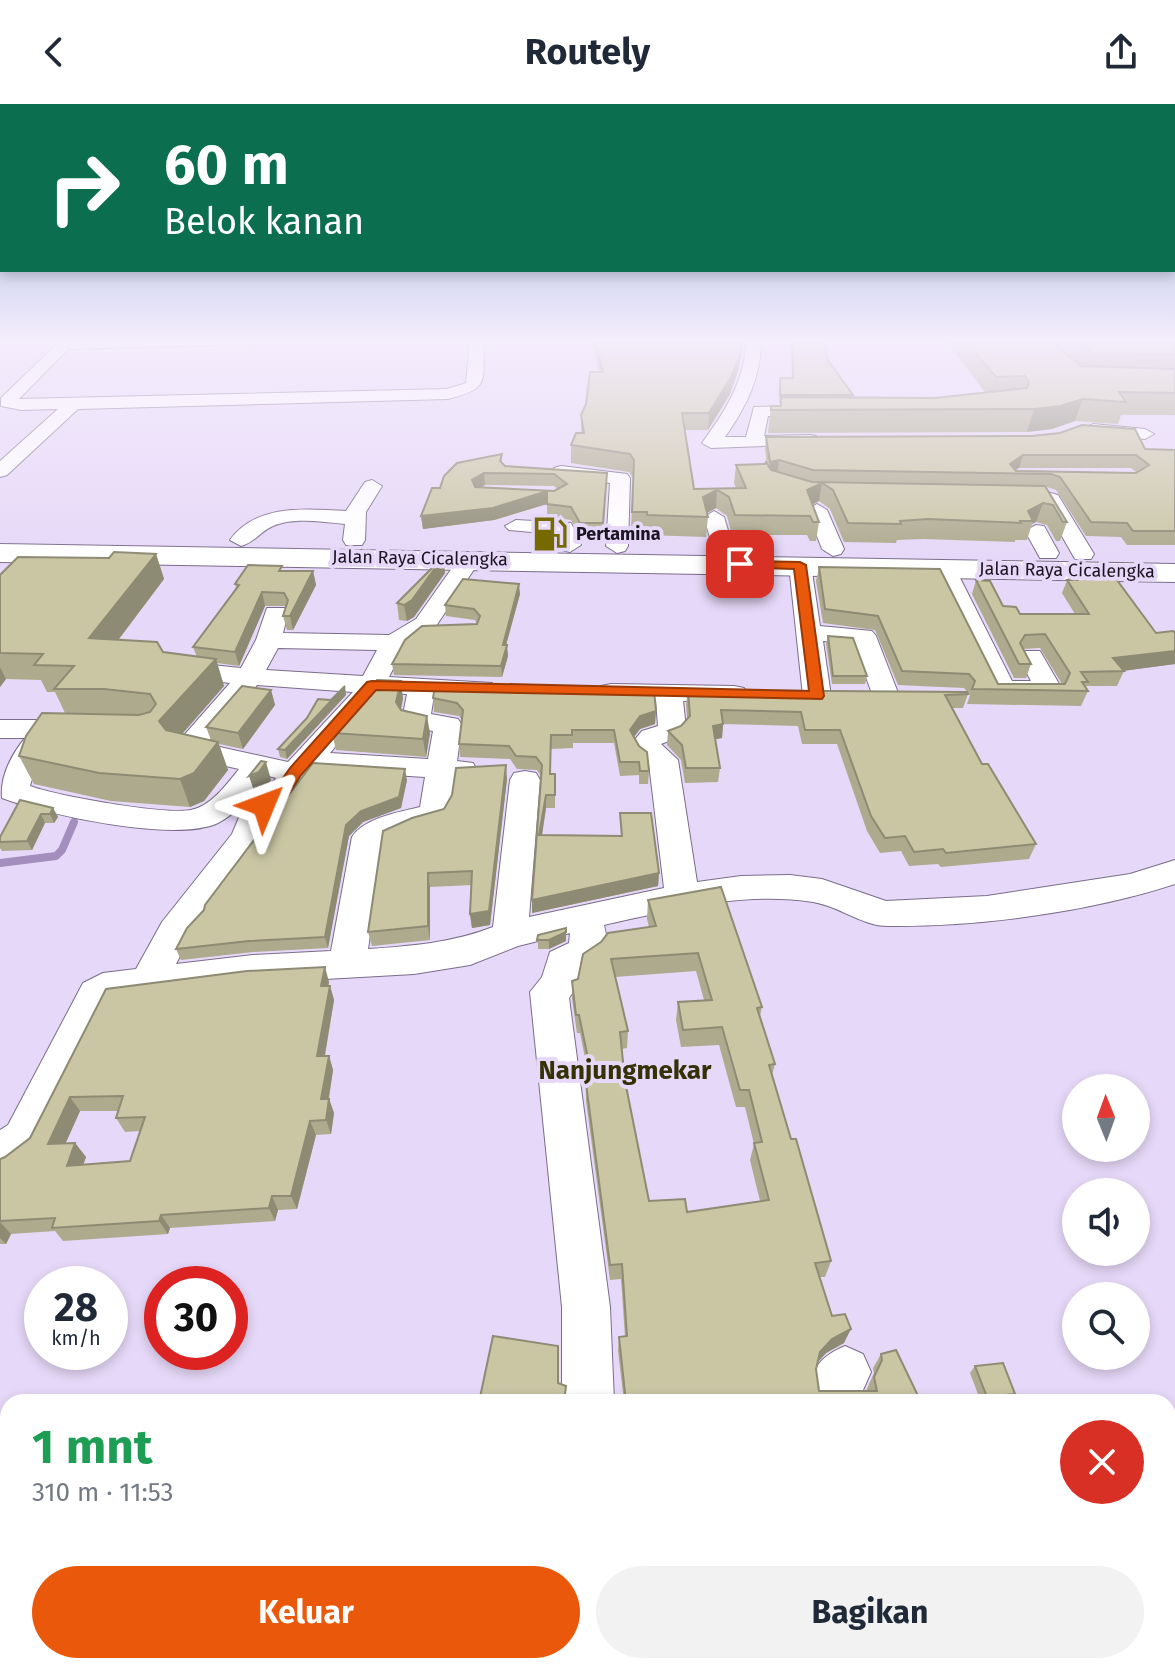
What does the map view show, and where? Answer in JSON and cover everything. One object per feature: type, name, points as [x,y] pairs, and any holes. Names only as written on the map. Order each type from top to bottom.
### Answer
[{"type":"highway","name":"Jalan Raya Cicalengka","points":[[0,538],[241,540],[354,530],[515,528],[570,545],[833,549],[1042,542],[1083,554],[1175,555]]},
{"type":"highway","name":"Jalan Raya Cicalengka","points":[[0,553],[1175,573]]},
{"type":"street","points":[[0,471],[64,413]]},
{"type":"street","points":[[734,413],[711,443],[829,443]]},
{"type":"street","points":[[754,442],[760,413]]},
{"type":"street","points":[[1075,429],[1145,434]]},
{"type":"street","points":[[617,546],[611,498],[620,478],[555,468],[620,460]]},
{"type":"street","points":[[354,530],[372,486]]},
{"type":"street","points":[[1012,495],[1049,497],[1083,554]]},
{"type":"street","points":[[817,498],[833,549]]},
{"type":"street","points":[[714,517],[722,547]]},
{"type":"street","points":[[149,980],[175,931],[247,837],[254,815],[264,805],[277,799],[301,766],[372,685],[394,643],[425,624],[470,559]]},
{"type":"street","points":[[791,695],[809,633],[800,565]]},
{"type":"street","points":[[944,568],[1000,687],[1049,689],[1031,656]]},
{"type":"street","points":[[276,613],[269,640],[249,678],[187,749],[258,765],[484,770]]},
{"type":"street","points":[[425,624],[452,627]]},
{"type":"street","points":[[584,691],[900,698],[863,636],[809,633]]},
{"type":"street","points":[[269,640],[394,643]]},
{"type":"street","points":[[182,670],[249,678],[511,690]]},
{"type":"street","points":[[347,964],[368,837],[403,821],[432,814],[448,725],[416,720],[422,688]]},
{"type":"street","points":[[669,693],[672,728],[669,733],[648,739],[646,743],[651,752],[663,760],[682,896]]},
{"type":"street","points":[[0,729],[87,728]]},
{"type":"street","points":[[45,729],[22,762],[13,791],[109,812],[147,818],[195,820],[223,806],[258,765]]},
{"type":"street","points":[[510,935],[525,780]]},
{"type":"street","points":[[0,1155],[23,1138],[96,993],[103,988],[253,969],[414,960],[470,951],[510,935],[584,917],[682,896],[741,888],[790,887],[822,891],[879,914],[899,914],[987,909],[1132,886],[1175,872]]},
{"type":"street","points":[[584,917],[588,933],[587,950],[563,962],[559,985],[549,992],[586,1307],[588,1394]]},
{"type":"building","points":[[682,413],[694,489],[746,488],[736,465],[766,462],[771,470],[812,482],[1045,486],[1067,522],[1063,522],[1053,505],[1043,503],[1028,511],[1033,521],[1021,523],[928,519],[900,521],[901,524],[848,523],[833,490],[822,483],[807,490],[819,522],[813,522],[810,516],[735,515],[729,497],[717,490],[703,497],[708,517],[632,512],[634,460],[630,454],[571,445],[576,433],[584,433],[581,415]]},
{"type":"building","points":[[1082,425],[1135,429],[1145,449],[1175,450],[1175,531],[1133,531],[1127,523],[1091,522],[1060,477],[1051,474],[813,470],[779,460],[770,462],[766,437],[1031,436],[1060,433]],"holes":[[[1023,455],[1136,455],[1149,465],[1136,473],[1016,471],[1010,464]]]},
{"type":"building","points":[[502,454],[500,461],[505,466],[607,473],[603,523],[580,523],[571,507],[547,504],[547,491],[493,508],[421,516],[432,488],[440,488],[444,476],[457,463]],"holes":[[[484,473],[554,474],[567,484],[554,491],[475,487],[472,480]]]},
{"type":"building","points":[[114,552],[156,554],[89,638],[157,642],[163,652],[216,659],[159,721],[166,730],[218,742],[194,773],[180,779],[99,773],[19,756],[26,736],[42,713],[139,715],[150,712],[156,704],[150,694],[104,689],[54,689],[74,666],[34,665],[43,654],[0,653],[0,575],[18,557],[109,558]]},
{"type":"building","points":[[443,557],[412,600],[404,605],[397,603]]},
{"type":"building","points":[[248,565],[282,566],[279,571],[313,571],[290,616],[283,616],[288,600],[284,593],[262,592],[235,652],[193,647],[239,585],[235,584]]},
{"type":"building","points":[[819,567],[940,569],[998,684],[1065,684],[1070,673],[1045,634],[1025,635],[1020,643],[1031,664],[1019,664],[976,580],[990,581],[1003,606],[1016,607],[1020,614],[1089,614],[1067,580],[1077,580],[1071,571],[1111,572],[1156,633],[1175,632],[1175,651],[1113,658],[1124,671],[1081,672],[1088,682],[1082,682],[1088,691],[972,689],[975,681],[969,674],[902,671],[878,616],[825,609]]},
{"type":"building","points":[[463,579],[519,584],[503,645],[507,645],[501,666],[392,664],[405,640],[422,626],[477,624],[480,616],[474,609],[445,605]]},
{"type":"building","points":[[828,636],[853,638],[867,676],[833,676]]},
{"type":"building","points":[[377,680],[401,681],[396,702],[401,710],[427,716],[423,739],[332,733]]},
{"type":"building","points":[[242,686],[271,690],[238,733],[206,727]]},
{"type":"building","points":[[345,686],[285,750],[278,749],[307,718],[318,699],[331,700]]},
{"type":"building","points":[[435,686],[654,690],[656,711],[640,716],[630,730],[639,746],[647,752],[649,771],[640,771],[639,762],[620,762],[614,730],[572,730],[572,735],[551,735],[550,774],[555,774],[555,795],[546,795],[539,835],[622,836],[620,813],[651,813],[659,873],[532,900],[542,765],[536,757],[516,756],[509,746],[459,744],[463,710],[457,703],[433,698]]},
{"type":"building","points":[[688,690],[967,692],[945,695],[982,764],[988,764],[1036,844],[946,853],[943,849],[914,852],[905,836],[885,838],[871,816],[840,730],[805,730],[801,712],[721,710],[723,724],[713,726],[720,768],[686,768],[682,745],[668,731],[681,726],[690,716]]},
{"type":"building","points":[[261,761],[266,762],[259,772],[249,776]]},
{"type":"building","points":[[313,763],[405,769],[399,797],[361,811],[346,825],[325,937],[176,949],[187,928],[204,910],[257,836],[268,810],[287,797]]},
{"type":"building","points":[[506,765],[489,911],[470,914],[472,871],[428,873],[428,926],[368,932],[383,831],[444,809],[452,795],[456,768]]},
{"type":"building","points":[[20,800],[53,808],[50,814],[41,814],[27,841],[0,842],[0,837]]},
{"type":"building","points":[[721,887],[762,1007],[757,1008],[775,1064],[769,1065],[791,1139],[796,1139],[831,1261],[815,1263],[832,1316],[845,1314],[851,1329],[832,1339],[820,1352],[816,1369],[819,1391],[877,1391],[874,1377],[882,1360],[881,1354],[896,1350],[917,1394],[625,1394],[619,1337],[627,1336],[622,1264],[610,1265],[586,1084],[585,1063],[589,1063],[579,1015],[576,1015],[572,981],[578,979],[583,954],[608,933],[656,926],[648,900]],"holes":[[[698,953],[712,1000],[678,1002],[683,1030],[722,1027],[740,1090],[749,1090],[762,1142],[754,1143],[769,1200],[687,1212],[685,1199],[649,1201],[625,1081],[620,1032],[628,1031],[611,959]]]},
{"type":"building","points":[[566,928],[566,932],[549,940],[537,940],[538,935]]},
{"type":"building","points":[[325,967],[321,986],[330,986],[317,1056],[329,1056],[321,1099],[329,1099],[326,1120],[310,1121],[291,1196],[272,1196],[269,1208],[161,1215],[159,1221],[52,1228],[55,1218],[0,1221],[0,1159],[30,1138],[106,989],[247,971]],"holes":[[[123,1096],[116,1118],[145,1117],[130,1161],[67,1166],[75,1143],[48,1144],[70,1097]]]},
{"type":"building","points":[[493,1336],[558,1346],[558,1383],[566,1386],[565,1394],[481,1394]]},
{"type":"building","points":[[1003,1363],[1015,1394],[986,1394],[975,1366]]},
{"type":"waterway","points":[[0,863],[56,856],[62,850],[74,822]]},
{"type":"place","name":"Pertamina","points":[[550,534]]},
{"type":"district","name":"Nanjungmekar","points":[[625,1070]]},
{"type":"route","points":[[264,805],[277,799],[296,772],[345,720],[372,685],[817,696],[800,565],[740,564]]}]
